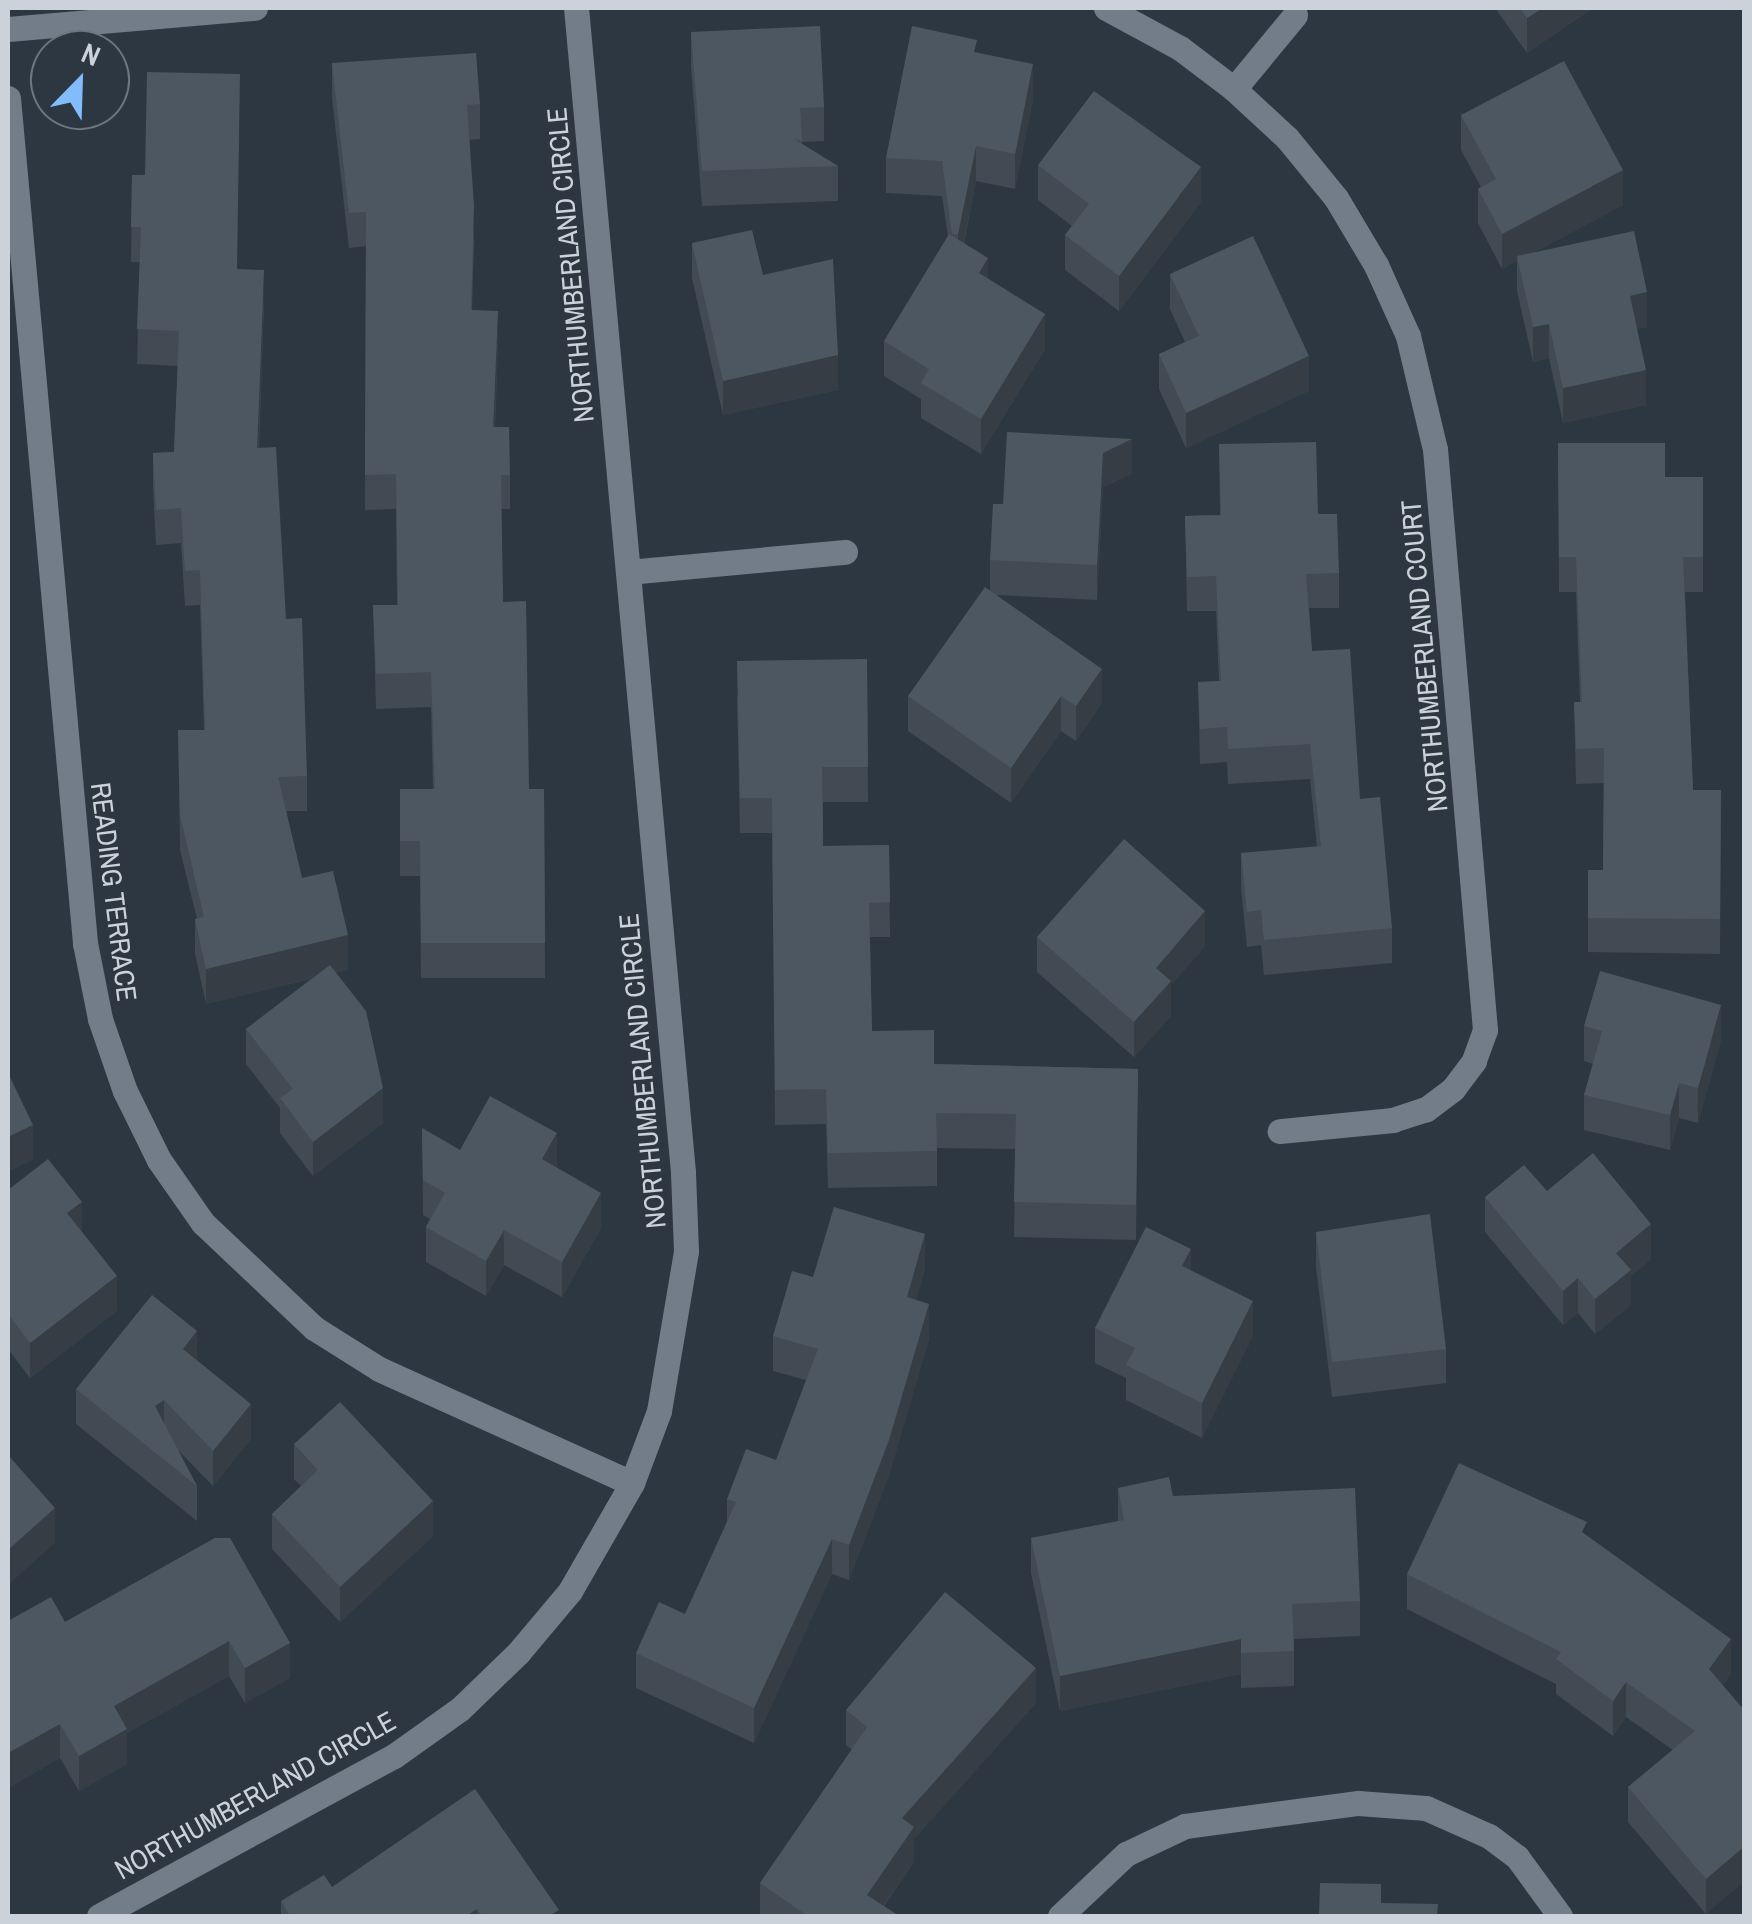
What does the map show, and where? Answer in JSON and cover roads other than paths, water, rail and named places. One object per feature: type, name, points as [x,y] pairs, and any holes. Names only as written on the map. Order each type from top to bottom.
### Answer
[{"type":"street","points":[[8,29],[255,8]]},
{"type":"street","name":"NORTHUMBERLAND CIRCLE","points":[[99,1916],[394,1756],[460,1709],[570,1591],[632,1482],[662,1395],[686,1251],[576,8]]},
{"type":"street","name":"NORTHUMBERLAND COURT","points":[[1106,8],[1180,48],[1234,88],[1287,138],[1336,198],[1400,318],[1429,410],[1486,999],[1474,1061],[1453,1089],[1426,1109],[1393,1120],[1280,1131]]},
{"type":"street","points":[[1234,88],[1296,15]]},
{"type":"street","name":"READING TERRACE","points":[[8,98],[85,944],[100,1018],[125,1091],[159,1160],[203,1223],[314,1328],[379,1369],[632,1482]]},
{"type":"street","points":[[628,572],[845,552]]},
{"type":"street","points":[[1060,1916],[1126,1854],[1185,1826],[1358,1803],[1426,1808],[1489,1836],[1516,1858],[1560,1916]]}]
